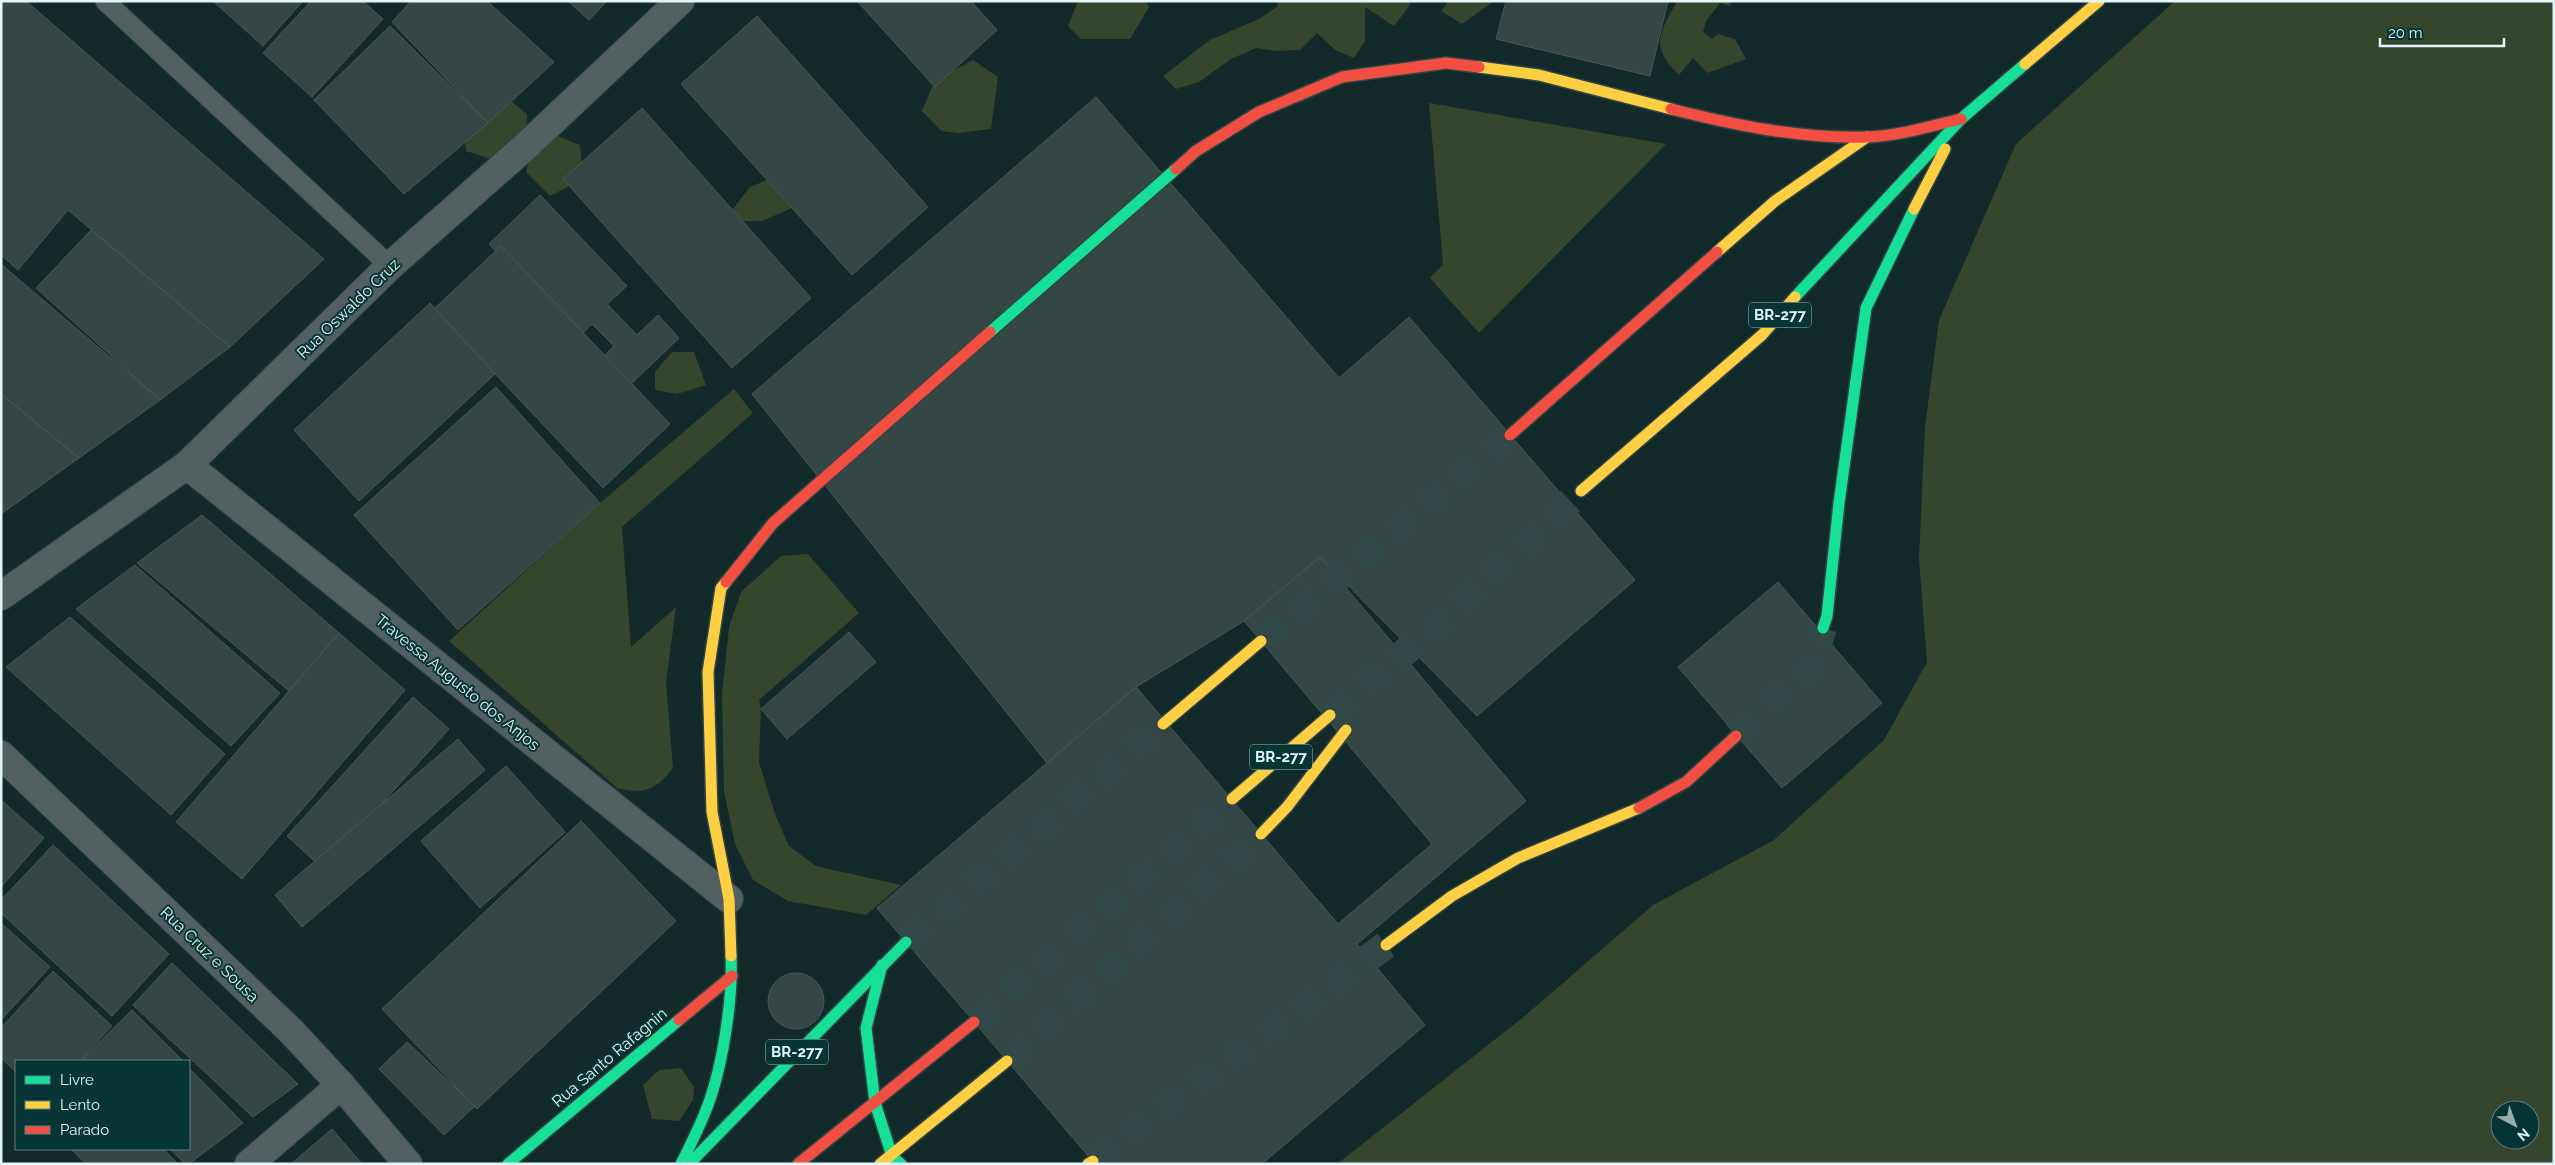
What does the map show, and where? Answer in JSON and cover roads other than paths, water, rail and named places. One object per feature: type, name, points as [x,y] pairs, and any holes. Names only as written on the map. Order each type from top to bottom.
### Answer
[{"type":"main road","name":"BR-277","points":[[1581,491],[1762,335],[1815,275],[1961,119],[2099,1]]},
{"type":"main road","points":[[681,1164],[705,1114],[719,1069],[732,976],[729,899],[712,812],[708,672],[721,588],[773,523],[1196,152],[1259,112],[1342,78],[1446,63],[1539,74],[1725,123],[1793,133],[1867,137]]},
{"type":"main road","name":"BR-277","points":[[1510,435],[1775,201],[1867,137],[1893,134],[1961,119]]},
{"type":"main road","points":[[1823,628],[1827,616],[1839,503],[1866,308],[1896,243],[1961,119]]},
{"type":"main road","points":[[1164,724],[1261,641]]},
{"type":"main road","name":"BR-277","points":[[1232,799],[1330,716]]},
{"type":"main road","points":[[1261,834],[1287,807],[1346,730]]},
{"type":"main road","points":[[1386,945],[1452,896],[1518,858],[1628,814],[1686,782],[1736,736]]},
{"type":"main road","name":"BR-277","points":[[689,1164],[882,964],[906,942]]},
{"type":"main road","points":[[882,964],[866,1028],[875,1103],[896,1160]]},
{"type":"main road","name":"Rua Santo Rafagnin","points":[[508,1164],[732,976]]},
{"type":"main road","points":[[798,1164],[974,1022]]},
{"type":"main road","points":[[880,1164],[896,1160],[1007,1061]]},
{"type":"street","name":"Rua Oswaldo Cruz","points":[[1,596],[187,465],[390,266],[527,145],[680,1]]},
{"type":"street","name":"Travessa Augusto dos Anjos","points":[[187,465],[729,899]]},
{"type":"street","name":"Rua Cruz e Sousa","points":[[1,755],[291,1031],[341,1085],[408,1164]]},
{"type":"street","points":[[249,1164],[341,1085]]},
{"type":"lane","points":[[105,1],[390,266]]},
{"type":"tunnel","points":[[1261,641],[1510,435]]},
{"type":"tunnel","points":[[1330,715],[1436,626],[1581,491]]},
{"type":"tunnel","points":[[1736,736],[1810,668],[1823,628]]},
{"type":"tunnel","points":[[906,942],[1163,724]]},
{"type":"tunnel","points":[[974,1022],[1232,799]]},
{"type":"tunnel","points":[[1007,1061],[1261,834]]},
{"type":"tunnel","points":[[1093,1161],[1386,945]]}]
